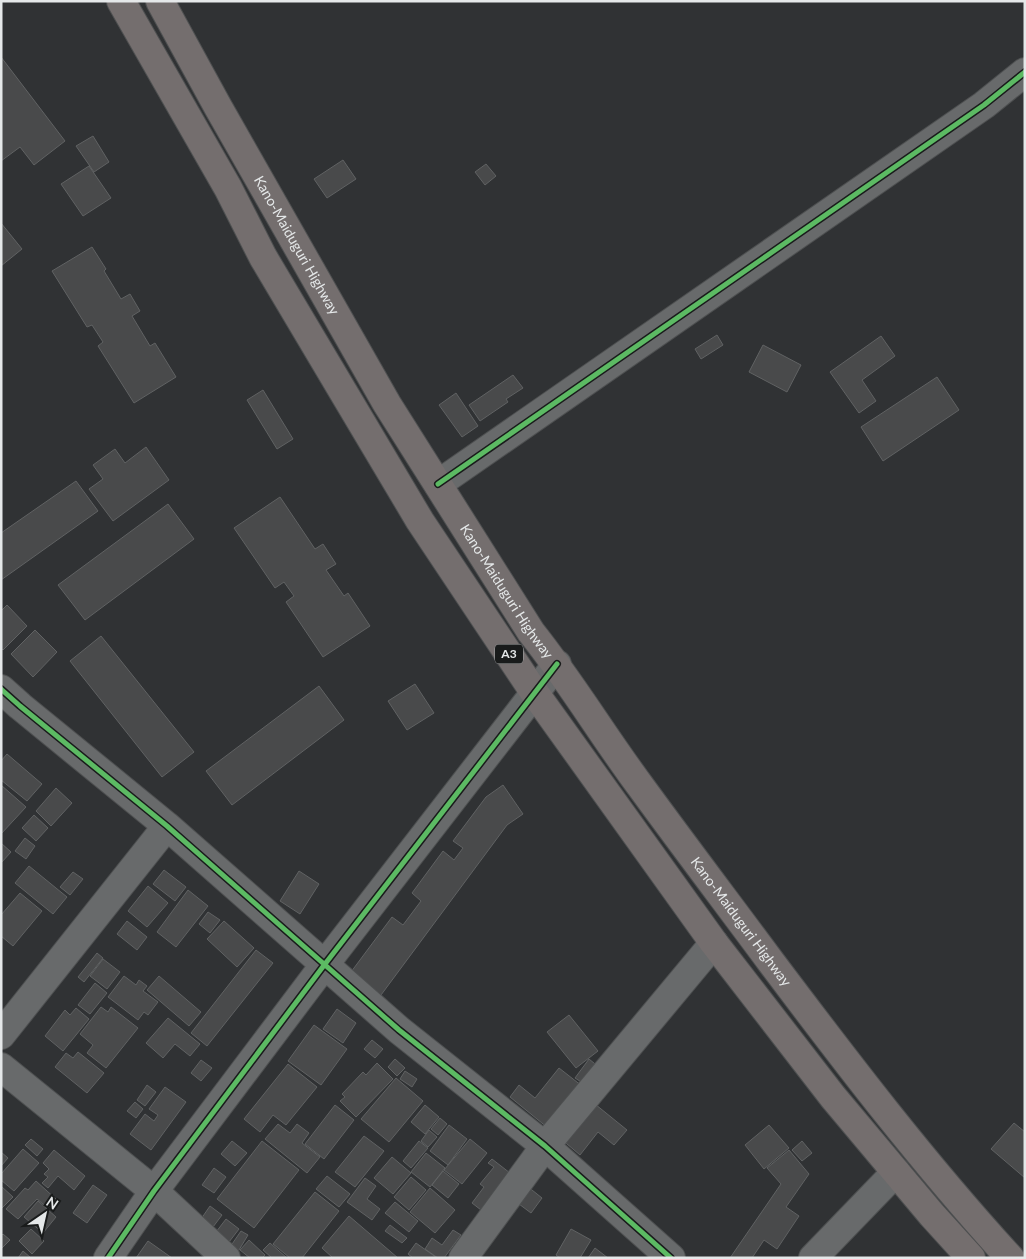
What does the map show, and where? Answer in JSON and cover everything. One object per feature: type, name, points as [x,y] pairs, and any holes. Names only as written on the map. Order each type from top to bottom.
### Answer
[{"type":"highway","name":"A3","points":[[121,1],[228,188],[263,257],[350,405],[420,521],[534,692],[714,944],[834,1097],[971,1258]]},
{"type":"highway","name":"Kano-Maiduguri Highway","points":[[160,1],[378,388],[531,632],[557,664],[640,785],[807,1010],[890,1118],[966,1210],[1010,1258]]},
{"type":"street","points":[[438,484],[984,105],[1025,72]]},
{"type":"street","points":[[108,1258],[154,1190],[325,964],[557,664]]},
{"type":"street","points":[[1,689],[167,826],[399,1030],[545,1146],[671,1258]]},
{"type":"street","points":[[1,1035],[167,826]]},
{"type":"street","points":[[463,1258],[545,1146],[714,944]]},
{"type":"street","points":[[1,1067],[154,1190],[226,1258]]},
{"type":"street","points":[[814,1258],[896,1172]]},
{"type":"building","points":[[1,57],[65,141],[34,165],[20,147],[1,161]]},
{"type":"building","points":[[93,136],[109,162],[94,172],[76,146]]},
{"type":"building","points":[[343,160],[356,179],[327,198],[314,179]]},
{"type":"building","points":[[486,164],[496,176],[485,185],[475,172]]},
{"type":"building","points":[[89,166],[111,198],[83,216],[61,184]]},
{"type":"building","points":[[1,223],[22,249],[1,266]]},
{"type":"building","points":[[92,247],[106,269],[104,271],[121,299],[130,294],[140,311],[132,316],[150,346],[155,343],[176,377],[134,403],[98,346],[103,342],[92,325],[87,327],[52,271]]},
{"type":"building","points":[[717,335],[723,345],[701,359],[695,349]]},
{"type":"building","points":[[881,336],[895,356],[862,380],[876,401],[859,413],[830,372]]},
{"type":"building","points":[[763,345],[801,365],[787,392],[749,372]]},
{"type":"building","points":[[513,375],[523,388],[506,399],[508,402],[480,421],[469,405]]},
{"type":"building","points":[[937,377],[959,410],[883,461],[861,427]]},
{"type":"building","points":[[263,390],[293,439],[277,449],[247,400]]},
{"type":"building","points":[[456,393],[478,426],[462,437],[439,405]]},
{"type":"building","points":[[146,447],[169,480],[113,521],[89,489],[103,479],[93,465],[115,449],[125,463]]},
{"type":"building","points":[[76,481],[98,511],[1,580],[1,533]]},
{"type":"building","points":[[280,497],[315,549],[323,544],[336,564],[326,570],[344,596],[348,593],[370,626],[323,657],[286,602],[294,596],[284,582],[275,588],[234,528]]},
{"type":"building","points":[[168,504],[194,539],[85,620],[58,585]]},
{"type":"building","points":[[7,605],[27,626],[3,650],[1,648],[1,611]]},
{"type":"building","points":[[35,630],[57,652],[33,677],[11,654]]},
{"type":"building","points":[[101,636],[194,752],[162,777],[70,661]]},
{"type":"building","points":[[415,684],[434,713],[407,730],[388,701]]},
{"type":"building","points":[[319,686],[344,720],[232,805],[206,771]]},
{"type":"building","points":[[7,754],[42,784],[27,801],[1,780],[1,761]]},
{"type":"building","points":[[1,785],[26,807],[1,834]]},
{"type":"building","points":[[503,785],[523,814],[507,825],[381,995],[351,972],[392,917],[403,925],[421,901],[412,893],[443,851],[454,860],[463,848],[453,841],[486,797]]},
{"type":"building","points":[[56,788],[72,803],[51,826],[36,811]]},
{"type":"building","points":[[34,815],[48,828],[36,841],[22,828]]},
{"type":"building","points":[[25,838],[35,846],[26,859],[15,851]]},
{"type":"building","points":[[1,843],[11,852],[1,863]]},
{"type":"building","points":[[29,866],[67,897],[53,914],[15,883]]},
{"type":"building","points":[[164,870],[186,887],[175,901],[153,884]]},
{"type":"building","points":[[299,871],[319,884],[300,914],[280,901]]},
{"type":"building","points":[[73,872],[83,879],[70,895],[60,887]]},
{"type":"building","points":[[148,886],[168,903],[147,927],[128,911]]},
{"type":"building","points":[[188,890],[208,906],[176,947],[157,932]]},
{"type":"building","points":[[20,893],[42,911],[13,946],[1,936],[1,915]]},
{"type":"building","points":[[208,912],[220,920],[210,933],[199,924]]},
{"type":"building","points":[[127,921],[147,937],[137,950],[117,934]]},
{"type":"building","points":[[224,921],[254,948],[237,967],[207,939]]},
{"type":"building","points":[[256,950],[273,963],[207,1046],[191,1033]]},
{"type":"building","points":[[97,953],[103,958],[84,982],[78,977]]},
{"type":"building","points":[[103,959],[120,972],[107,989],[90,976]]},
{"type":"building","points":[[124,976],[136,985],[139,980],[147,986],[143,991],[158,1002],[148,1015],[144,1012],[138,1020],[108,997]]},
{"type":"building","points":[[159,976],[201,1012],[189,1026],[147,990]]},
{"type":"building","points":[[95,983],[107,993],[90,1014],[78,1005]]},
{"type":"building","points":[[101,1007],[108,1012],[111,1007],[138,1028],[106,1068],[87,1053],[93,1045],[80,1034]]},
{"type":"building","points":[[76,1008],[89,1019],[63,1051],[45,1036],[65,1010],[70,1015]]},
{"type":"building","points":[[337,1009],[356,1023],[343,1043],[323,1029]]},
{"type":"building","points":[[569,1015],[598,1051],[576,1068],[547,1032]]},
{"type":"building","points":[[168,1018],[200,1044],[190,1056],[175,1044],[163,1058],[146,1043]]},
{"type":"building","points":[[314,1025],[347,1049],[321,1085],[288,1061]]},
{"type":"building","points":[[372,1040],[383,1049],[375,1058],[364,1049]]},
{"type":"building","points":[[78,1052],[104,1073],[87,1093],[55,1067],[66,1053],[73,1058]]},
{"type":"building","points":[[395,1059],[405,1068],[397,1076],[388,1067]]},
{"type":"building","points":[[589,1059],[600,1068],[586,1085],[575,1078]]},
{"type":"building","points":[[201,1060],[212,1068],[201,1081],[191,1073]]},
{"type":"building","points":[[377,1063],[393,1079],[356,1117],[340,1101],[345,1097],[342,1094],[363,1072],[366,1075]]},
{"type":"building","points":[[288,1064],[317,1087],[286,1125],[273,1115],[260,1132],[244,1119]]},
{"type":"building","points":[[559,1068],[582,1086],[548,1128],[510,1097],[519,1085],[535,1098]]},
{"type":"building","points":[[405,1071],[417,1079],[412,1087],[400,1079]]},
{"type":"building","points":[[396,1078],[423,1101],[389,1142],[361,1119]]},
{"type":"building","points":[[147,1085],[156,1092],[145,1106],[137,1100]]},
{"type":"building","points":[[165,1087],[186,1102],[151,1150],[130,1134],[145,1114],[154,1121],[158,1115],[149,1109]]},
{"type":"building","points":[[590,1100],[627,1130],[614,1145],[598,1132],[580,1155],[560,1138]]},
{"type":"building","points":[[135,1102],[143,1109],[136,1118],[127,1111]]},
{"type":"building","points":[[335,1105],[354,1120],[324,1159],[305,1144]]},
{"type":"building","points":[[425,1105],[439,1117],[425,1134],[411,1122]]},
{"type":"building","points":[[440,1118],[447,1124],[438,1135],[431,1129]]},
{"type":"building","points":[[1014,1123],[1025,1132],[1025,1178],[991,1149]]},
{"type":"building","points":[[278,1124],[290,1133],[297,1124],[309,1133],[302,1143],[320,1157],[307,1173],[265,1139]]},
{"type":"building","points":[[449,1125],[467,1139],[448,1165],[430,1151]]},
{"type":"building","points":[[769,1125],[789,1148],[764,1169],[745,1145]]},
{"type":"building","points":[[429,1130],[437,1137],[428,1147],[421,1141]]},
{"type":"building","points":[[364,1136],[384,1151],[355,1187],[335,1172]]},
{"type":"building","points":[[31,1139],[43,1149],[37,1156],[25,1145]]},
{"type":"building","points":[[470,1139],[487,1153],[462,1184],[444,1170]]},
{"type":"building","points":[[232,1141],[247,1153],[235,1166],[221,1154]]},
{"type":"building","points":[[262,1141],[299,1170],[254,1228],[217,1199]]},
{"type":"building","points":[[419,1141],[428,1148],[411,1168],[403,1161]]},
{"type":"building","points":[[802,1141],[812,1153],[802,1161],[792,1150]]},
{"type":"building","points":[[23,1149],[39,1163],[14,1191],[1,1180],[1,1174]]},
{"type":"building","points":[[54,1150],[85,1176],[74,1190],[58,1176],[48,1188],[42,1183],[48,1177],[44,1174],[49,1169],[43,1163]]},
{"type":"building","points":[[789,1150],[809,1174],[786,1207],[799,1216],[777,1249],[764,1240],[752,1258],[730,1258],[781,1184],[767,1168]]},
{"type":"building","points":[[1,1152],[8,1158],[1,1166]]},
{"type":"building","points":[[426,1153],[445,1168],[430,1187],[411,1172]]},
{"type":"building","points":[[392,1157],[411,1173],[393,1194],[374,1178]]},
{"type":"building","points":[[492,1159],[510,1173],[481,1210],[472,1203],[484,1187],[480,1184],[494,1167],[488,1163]]},
{"type":"building","points":[[214,1168],[226,1177],[214,1193],[202,1185]]},
{"type":"building","points":[[443,1171],[459,1184],[448,1198],[432,1185]]},
{"type":"building","points":[[327,1176],[350,1194],[339,1207],[316,1189]]},
{"type":"building","points":[[411,1177],[426,1190],[409,1210],[394,1197]]},
{"type":"building","points":[[365,1178],[376,1186],[367,1199],[380,1209],[372,1220],[347,1202]]},
{"type":"building","points":[[36,1181],[57,1200],[49,1209],[37,1199],[18,1219],[6,1209],[25,1188],[28,1190]]},
{"type":"building","points":[[93,1185],[107,1195],[87,1223],[73,1213]]},
{"type":"building","points":[[1,1186],[13,1197],[1,1209]]},
{"type":"building","points":[[527,1186],[542,1198],[531,1213],[515,1201]]},
{"type":"building","points":[[430,1188],[455,1210],[435,1233],[410,1212]]},
{"type":"building","points":[[315,1192],[339,1211],[302,1258],[290,1258],[273,1244]]},
{"type":"building","points":[[38,1201],[56,1217],[43,1233],[24,1217]]},
{"type":"building","points":[[395,1202],[418,1221],[409,1232],[385,1213]]},
{"type":"building","points":[[210,1206],[222,1215],[213,1227],[201,1219]]},
{"type":"building","points":[[349,1216],[398,1258],[333,1258],[322,1248]]},
{"type":"building","points":[[226,1219],[239,1229],[229,1242],[216,1232]]},
{"type":"building","points":[[390,1225],[407,1238],[402,1243],[385,1231]]},
{"type":"building","points":[[31,1229],[44,1241],[32,1254],[19,1241]]},
{"type":"building","points":[[571,1229],[591,1240],[580,1258],[560,1258],[556,1255]]},
{"type":"building","points":[[453,1230],[461,1235],[444,1258],[438,1258],[425,1249],[432,1238],[442,1245]]},
{"type":"building","points":[[241,1231],[248,1235],[236,1255],[228,1250]]},
{"type":"building","points":[[3,1234],[10,1240],[1,1249],[1,1236]]},
{"type":"building","points":[[249,1240],[265,1255],[262,1258],[250,1258],[240,1250]]},
{"type":"building","points":[[148,1241],[172,1258],[136,1258]]},
{"type":"building","points":[[270,1243],[287,1258],[272,1258],[263,1250]]},
{"type":"building","points":[[416,1243],[437,1258],[413,1258],[408,1254]]},
{"type":"building","points":[[595,1248],[608,1258],[588,1258]]},
{"type":"building","points":[[23,1251],[31,1258],[18,1258]]},
{"type":"cycle path","points":[[438,484],[984,105],[1025,72]]},
{"type":"cycle path","points":[[108,1258],[154,1191],[325,964],[557,664]]},
{"type":"cycle path","points":[[1,689],[167,826],[399,1030],[545,1146],[671,1258]]}]
